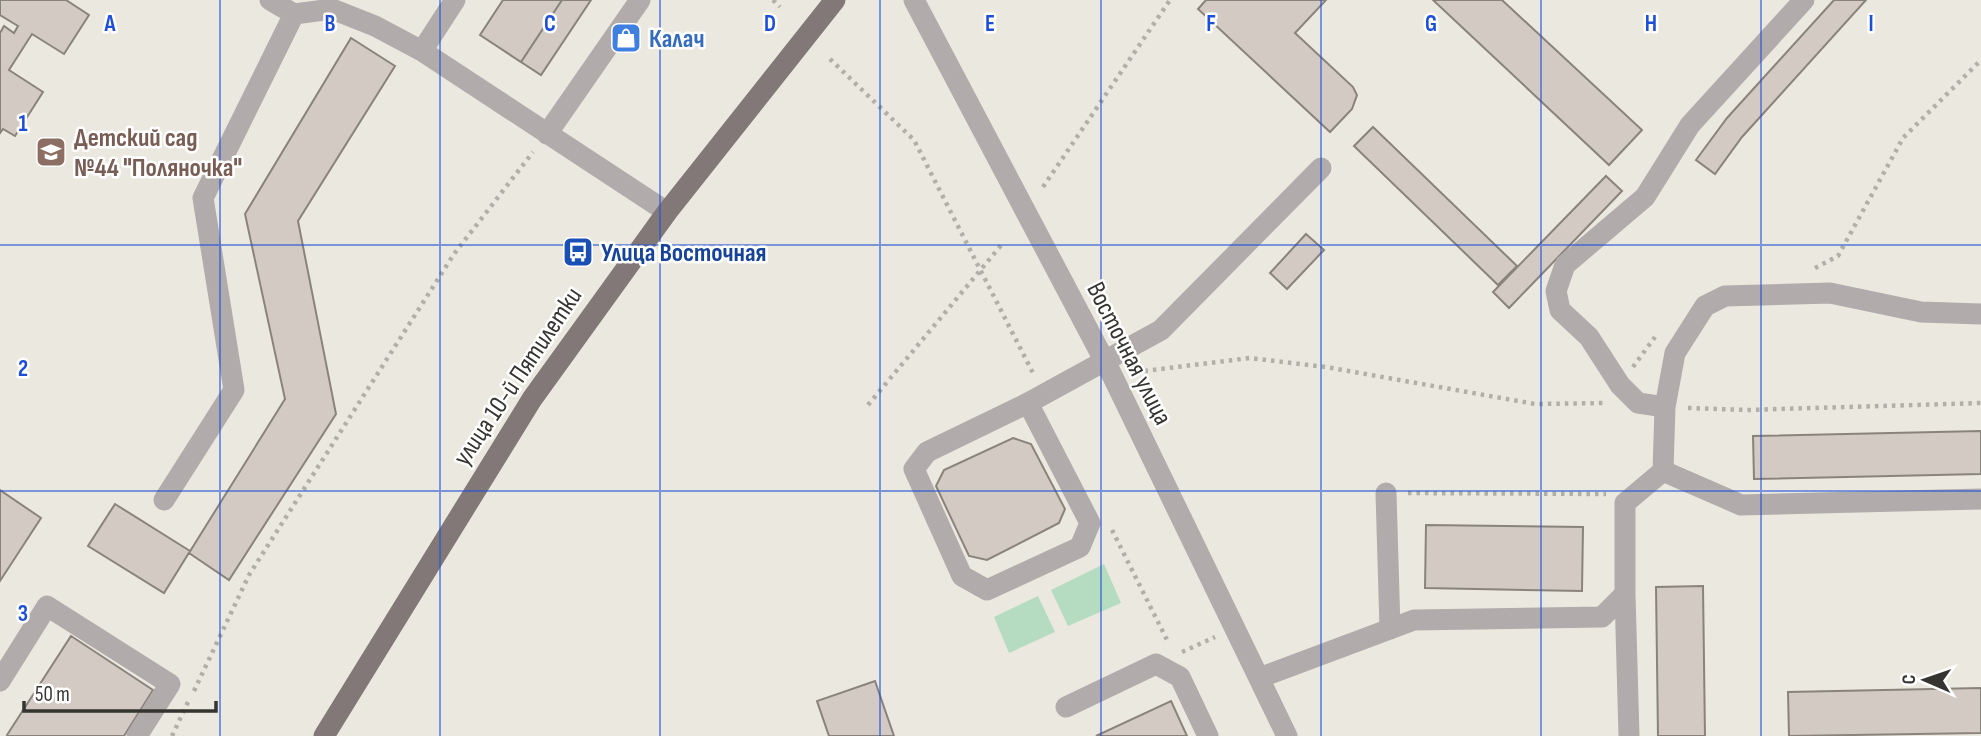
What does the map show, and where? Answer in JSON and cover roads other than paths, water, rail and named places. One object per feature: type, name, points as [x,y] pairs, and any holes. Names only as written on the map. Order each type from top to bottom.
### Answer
[{"type":"main road","name":"улица 10-й Пятилетки","points":[[324,736],[532,399],[667,212],[835,0]]},
{"type":"street","points":[[270,0],[295,14],[332,9],[375,26],[422,51],[667,212]]},
{"type":"street","points":[[422,51],[455,0]]},
{"type":"street","points":[[547,134],[640,0]]},
{"type":"street","name":"Восточная улица","points":[[914,0],[1108,369],[1287,736]]},
{"type":"street","points":[[1665,407],[1639,402],[1620,385],[1589,337],[1560,310],[1556,291],[1565,265],[1645,197],[1690,125],[1804,0]]},
{"type":"street","points":[[164,500],[234,390],[202,198],[295,14]]},
{"type":"street","points":[[1028,403],[1090,523],[1080,547],[987,590],[962,576],[914,468],[928,452],[1028,403],[1108,369],[1161,330],[1321,169]]},
{"type":"street","points":[[1629,736],[1625,594],[1626,503],[1663,471],[1665,407],[1675,353],[1706,306],[1725,296],[1830,293],[1922,312],[1981,314]]},
{"type":"street","points":[[1663,471],[1741,505],[1981,499]]},
{"type":"street","points":[[1386,493],[1390,629]]},
{"type":"street","points":[[1259,678],[1414,620],[1602,617],[1625,594]]},
{"type":"street","points":[[0,681],[47,606],[170,684],[137,736]]},
{"type":"street","points":[[1066,707],[1156,664],[1180,677],[1208,736]]},
{"type":"place","name":"Калач","points":[[626,38]]},
{"type":"place","name":"Детский сад №44 \"Поляночка\"","points":[[51,152]]},
{"type":"place","name":"Улица Восточная","points":[[578,252]]}]
